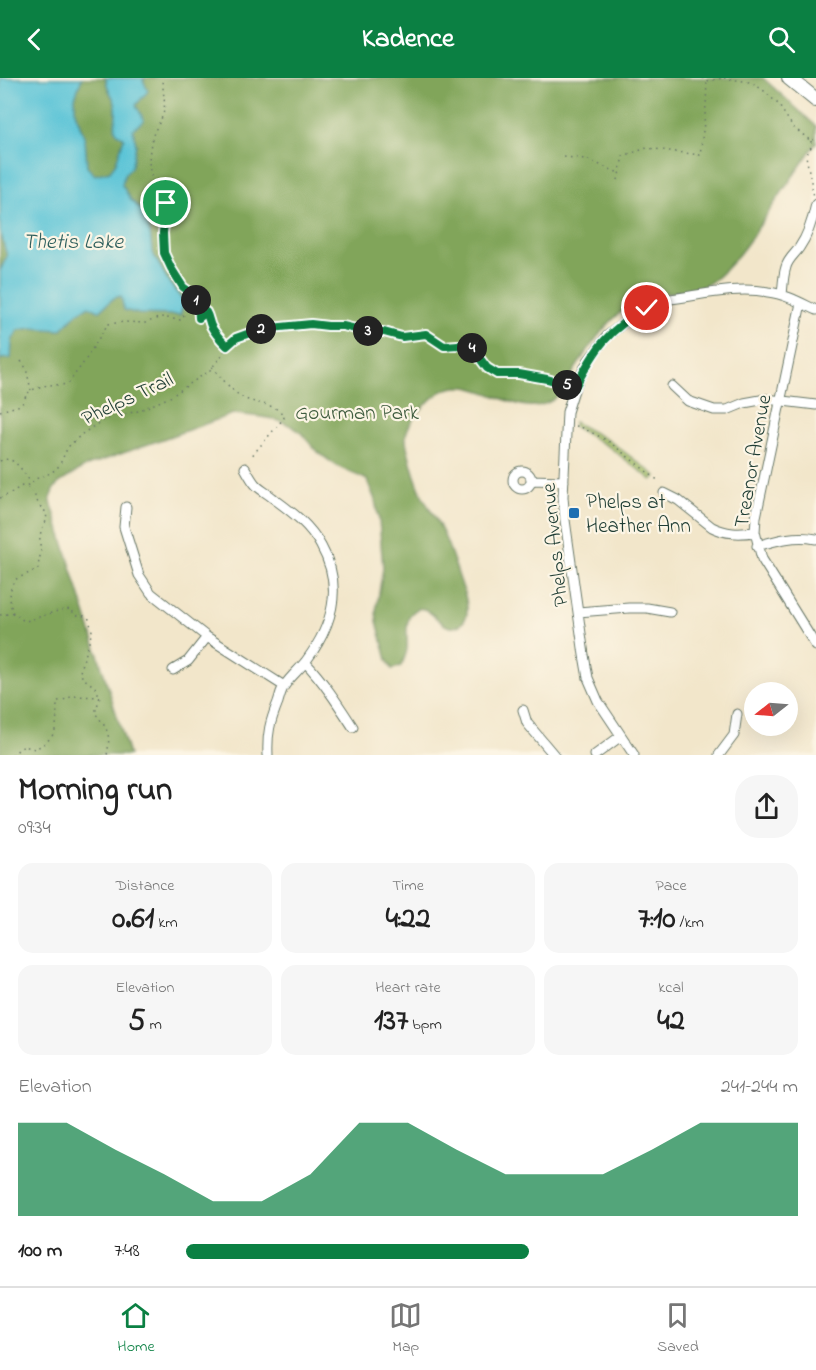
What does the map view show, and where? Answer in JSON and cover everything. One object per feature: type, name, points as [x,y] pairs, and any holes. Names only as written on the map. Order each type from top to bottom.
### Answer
[{"type":"highway","points":[[789,78],[816,100]]},
{"type":"street","points":[[782,295],[786,266],[804,239],[816,204]]},
{"type":"street","name":"Phelps Avenue","points":[[633,755],[598,701],[588,678],[584,655],[565,520],[566,425],[567,412],[575,387],[588,362],[607,336],[647,308],[670,299],[738,290],[769,292],[782,295],[816,310]]},
{"type":"street","name":"Treanor Avenue","points":[[801,303],[756,517],[755,532],[759,553],[765,566],[816,646]]},
{"type":"street","points":[[672,386],[688,401],[720,411],[755,400],[766,399],[816,405]]},
{"type":"street","points":[[245,468],[255,485],[297,516],[310,529],[329,560],[334,579],[332,612],[321,639],[284,686],[269,723],[268,755]]},
{"type":"street","points":[[531,480],[564,481]]},
{"type":"street","points":[[664,493],[678,500],[718,530],[734,534],[755,532]]},
{"type":"street","points":[[126,507],[124,527],[139,575],[151,593],[207,637],[284,686]]},
{"type":"street","points":[[758,546],[793,537],[816,538]]},
{"type":"street","points":[[578,612],[647,608],[670,612]]},
{"type":"street","points":[[173,670],[188,661],[207,637]]},
{"type":"street","points":[[305,662],[320,677],[353,727]]},
{"type":"street","points":[[523,710],[527,723],[554,755]]},
{"type":"street","points":[[719,755],[734,735],[737,714]]},
{"type":"street","points":[[595,755],[621,736]]},
{"type":"path","points":[[0,411],[21,405],[31,391],[49,384],[58,385],[69,382],[89,357],[98,337],[108,324],[145,323],[161,317],[180,320],[185,314],[187,296],[164,253],[166,203],[149,167],[152,137],[164,112],[164,78]]},
{"type":"path","points":[[702,78],[709,81],[724,78],[749,82],[762,88],[778,104],[793,127],[811,141]]},
{"type":"path","points":[[618,180],[623,156],[647,148],[700,155],[707,80]]},
{"type":"path","points":[[811,141],[816,139]]},
{"type":"path","points":[[811,141],[806,156],[816,204]]},
{"type":"path","points":[[564,157],[586,159],[620,173]]},
{"type":"path","points":[[183,287],[194,295],[198,303],[199,318],[206,312],[210,318],[210,325],[218,338],[227,346]]},
{"type":"path","name":"Phelps Trail","points":[[0,498],[51,473],[60,466],[69,446],[97,424],[161,402],[212,367],[227,346],[236,338],[261,329],[311,324],[343,326],[402,337],[426,334],[444,346],[458,345],[472,348],[487,368],[497,374],[519,374],[575,387]]},
{"type":"path","points":[[21,361],[26,368],[31,391]]},
{"type":"path","points":[[212,367],[240,397],[275,408],[285,416],[250,458]]},
{"type":"path","points":[[566,425],[581,427],[608,441],[660,482]]},
{"type":"path","points":[[0,461],[6,458],[13,460],[31,482]]},
{"type":"path","points":[[28,485],[28,489],[34,493],[48,520],[41,532],[42,549],[38,569],[12,583],[10,599],[12,610],[24,621],[69,609],[76,615],[89,619],[92,631],[80,673],[95,687],[100,698],[94,713],[108,733],[110,742],[107,755]]},
{"type":"path","points":[[0,615],[14,613]]},
{"type":"path","points":[[12,755],[24,746],[35,749],[47,742],[56,730],[58,701],[72,696],[100,698]]},
{"type":"green space","points":[[81,78],[106,78],[116,106],[116,131],[124,138],[116,163],[110,172],[94,175],[87,167],[85,139],[75,112],[75,97]]},
{"type":"green space","name":"Gourman Park","points":[[145,78],[763,78],[816,126],[816,143],[747,244],[726,269],[704,286],[645,298],[631,305],[606,326],[558,396],[543,405],[528,406],[512,403],[466,387],[450,388],[435,396],[411,422],[406,437],[413,470],[423,497],[439,525],[451,554],[465,595],[467,613],[463,622],[455,627],[442,623],[424,609],[418,609],[412,613],[407,625],[407,651],[401,666],[392,669],[387,660],[377,621],[376,611],[383,568],[379,520],[375,500],[367,480],[334,464],[293,427],[268,418],[233,414],[84,467],[59,483],[50,499],[129,755],[0,755],[0,359],[11,358],[12,341],[17,330],[32,328],[61,330],[77,313],[89,306],[99,311],[114,298],[122,296],[124,310],[139,314],[180,315],[184,302],[170,284],[152,252],[150,233],[144,213],[131,200],[122,185],[124,175],[131,168],[136,145],[133,129],[136,105]]},
{"type":"green space","points":[[0,231],[7,256],[0,271]]},
{"type":"green space","points":[[574,422],[611,442],[656,476],[652,480],[609,447],[574,427]]},
{"type":"water","name":"Thetis Lake","points":[[0,78],[82,78],[75,97],[75,112],[85,139],[87,167],[95,175],[110,171],[116,163],[124,138],[116,131],[116,106],[106,78],[145,78],[143,80],[148,91],[136,105],[144,120],[133,129],[136,145],[131,168],[124,175],[122,185],[131,200],[144,213],[150,233],[152,252],[170,284],[184,302],[180,315],[139,314],[124,310],[121,296],[114,298],[99,311],[89,306],[77,313],[61,330],[32,328],[18,330],[12,341],[11,358],[0,359],[0,271],[7,256],[0,231]]},
{"type":"place","name":"Phelps at Heather Ann","points":[[574,513]]},
{"type":"route","points":[[166,203],[163,244],[167,261],[183,287],[194,295],[198,303],[199,318],[206,312],[210,318],[210,325],[218,338],[227,346],[236,338],[261,329],[311,324],[343,326],[402,337],[426,334],[444,346],[458,345],[472,348],[487,368],[497,374],[519,374],[575,387],[588,362],[607,336],[647,308]]}]
